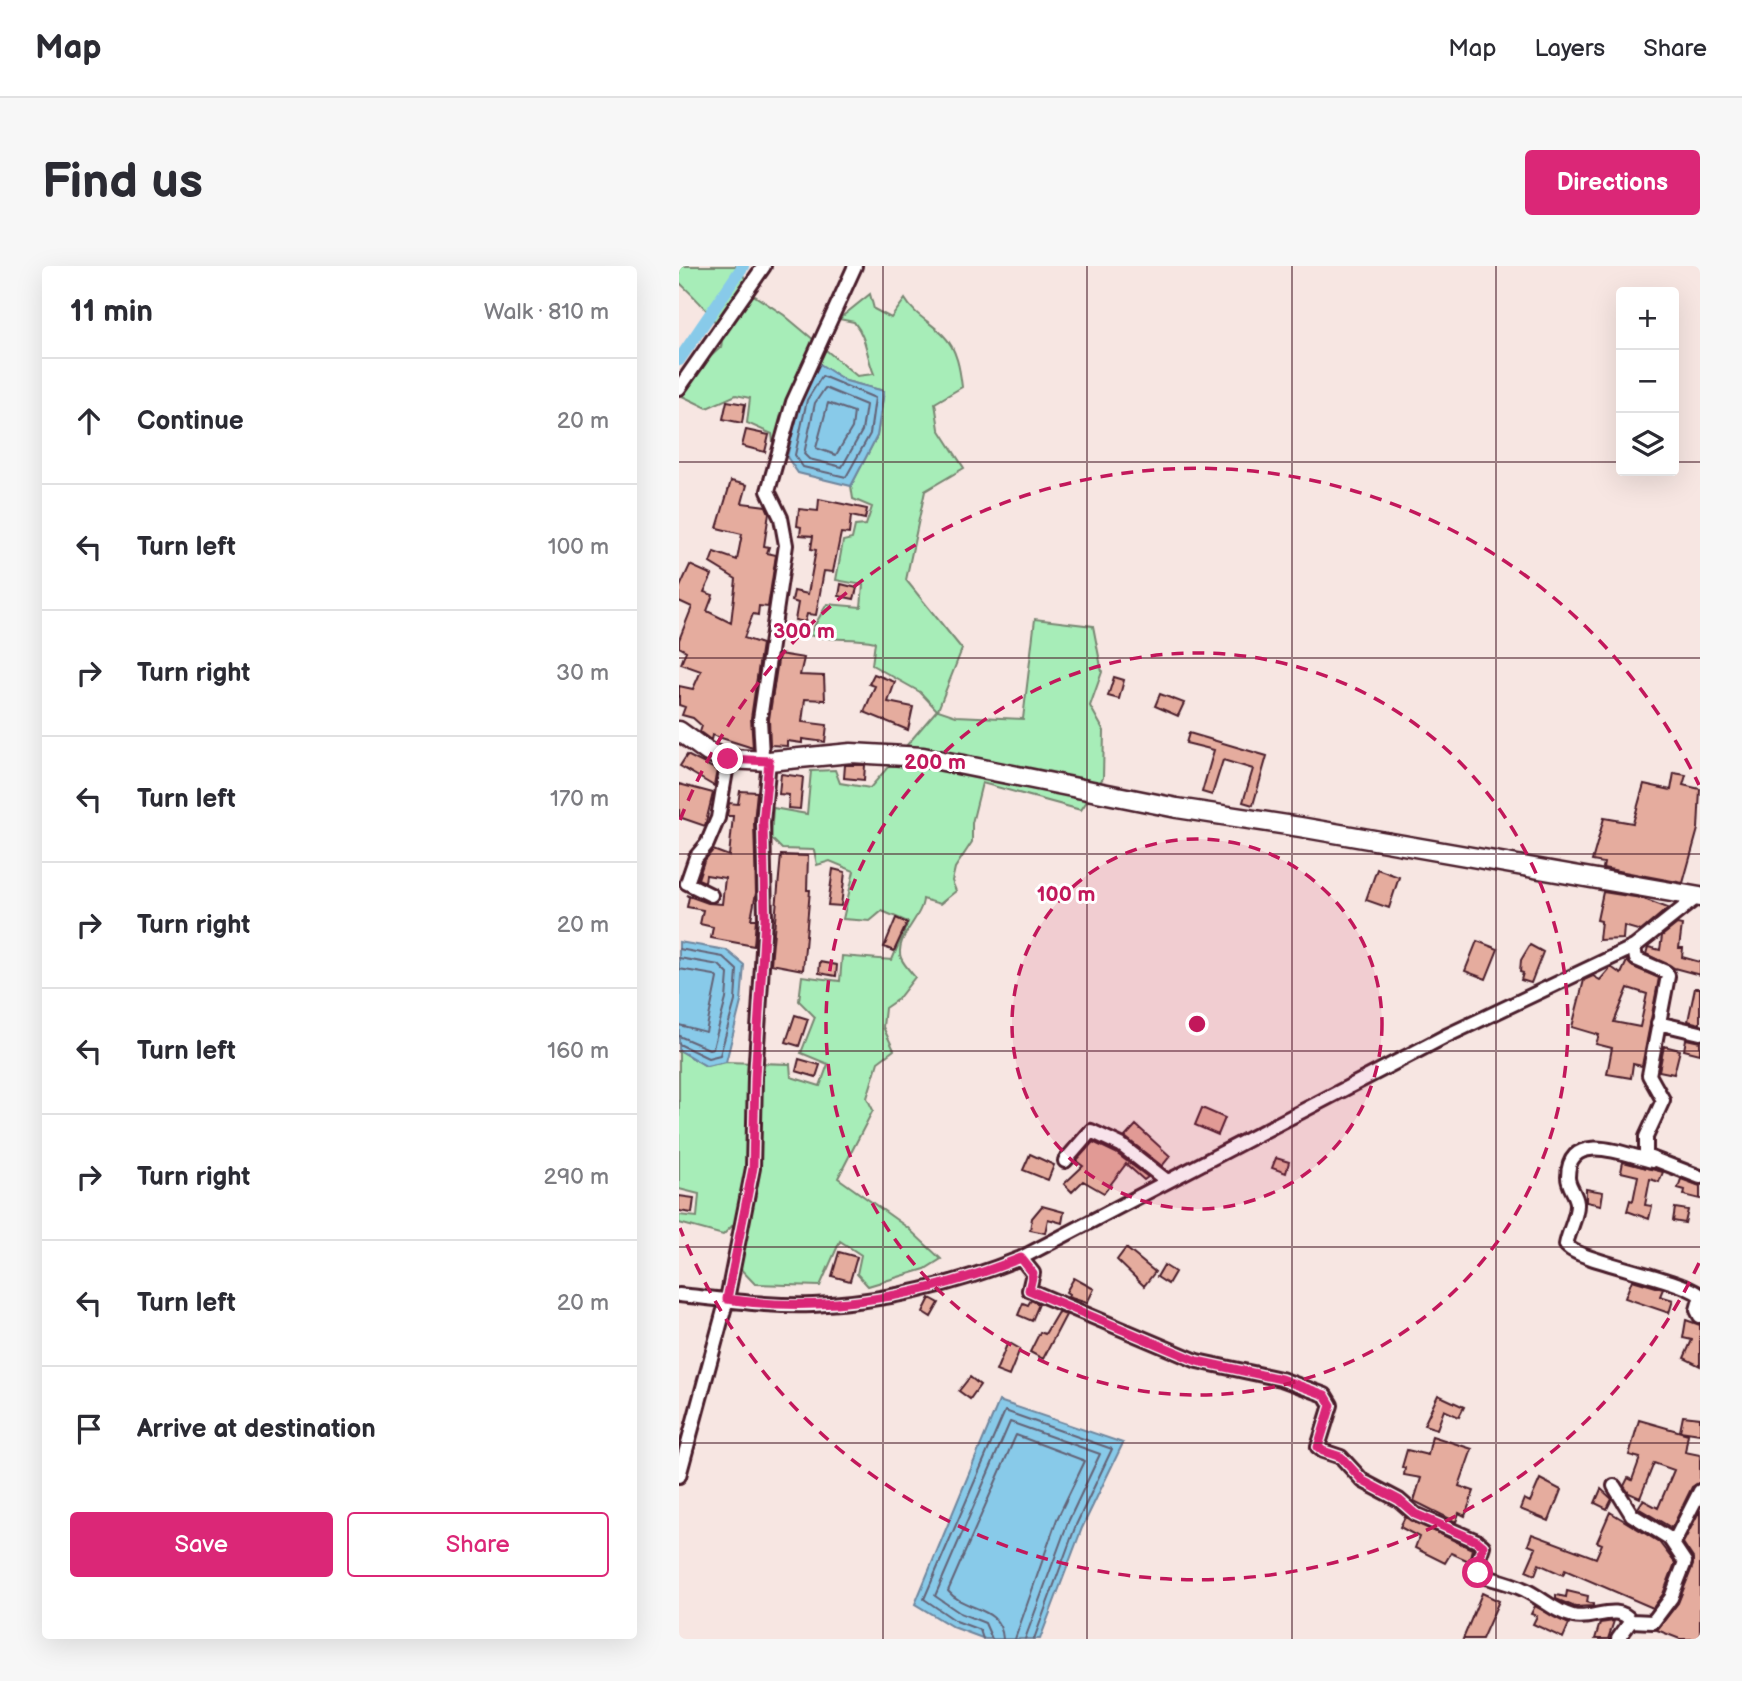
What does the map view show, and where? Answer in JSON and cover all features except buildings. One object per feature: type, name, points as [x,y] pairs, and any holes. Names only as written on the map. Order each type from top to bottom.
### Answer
[{"type":"main road","points":[[679,731],[708,752],[728,759],[769,761],[851,753],[923,757],[1177,808],[1698,897]]},
{"type":"street","points":[[679,388],[764,266]]},
{"type":"street","points":[[679,1476],[727,1299],[753,1168],[765,918],[763,822],[769,761],[762,755],[760,719],[786,545],[781,518],[768,491],[793,401],[855,266]]},
{"type":"street","points":[[711,895],[687,883],[697,856],[707,844],[719,818],[728,759]]},
{"type":"street","points":[[679,1295],[757,1304],[812,1305],[880,1298],[978,1275],[1021,1258],[1446,1036],[1634,947],[1698,897]]},
{"type":"street","points":[[1634,947],[1636,959],[1666,972],[1668,976],[1649,1075],[1663,1100],[1646,1137],[1646,1156],[1652,1161]]},
{"type":"street","points":[[1658,1023],[1700,1033]]},
{"type":"street","points":[[1065,1161],[1091,1131],[1121,1145],[1167,1181]]},
{"type":"street","points":[[1700,1177],[1598,1146],[1580,1152],[1574,1158],[1567,1176],[1577,1205],[1566,1245],[1578,1255],[1655,1276],[1700,1297],[1697,1310],[1700,1316]]},
{"type":"street","points":[[1021,1258],[1033,1273],[1029,1290],[1061,1306],[1197,1361],[1281,1379],[1325,1395],[1331,1405],[1318,1447],[1341,1457],[1363,1481],[1399,1500],[1415,1514],[1477,1541],[1483,1546],[1476,1567],[1482,1576],[1526,1590],[1568,1615],[1583,1619],[1615,1612],[1627,1616],[1631,1621],[1653,1622],[1671,1598],[1685,1562],[1669,1538],[1632,1515],[1614,1486]]},
{"type":"street","points":[[1669,1538],[1676,1538],[1700,1491]]},
{"type":"street","points":[[1618,1639],[1631,1621]]},
{"type":"green space","points":[[679,266],[739,266],[752,294],[784,315],[857,376],[874,374],[864,340],[854,322],[839,319],[870,294],[874,309],[891,318],[905,299],[952,347],[962,387],[935,403],[939,429],[964,468],[925,491],[906,580],[962,649],[938,710],[956,716],[1023,719],[1035,619],[1093,626],[1102,672],[1090,706],[1104,731],[1103,778],[1081,810],[982,783],[972,823],[972,842],[955,868],[952,881],[956,891],[940,904],[923,899],[901,943],[901,958],[915,977],[898,999],[885,1008],[883,1027],[894,1050],[878,1062],[867,1098],[873,1110],[838,1178],[908,1228],[941,1259],[925,1269],[868,1286],[857,1274],[861,1255],[840,1241],[820,1286],[755,1284],[732,1260],[733,1225],[723,1235],[679,1223],[679,1215],[697,1217],[699,1194],[679,1189],[679,1050],[706,1066],[726,1062],[790,1064],[791,1077],[820,1086],[828,1064],[801,1053],[815,1017],[799,1001],[802,976],[840,981],[842,956],[892,960],[908,922],[882,911],[870,921],[843,919],[854,871],[830,861],[817,865],[814,850],[782,849],[771,838],[773,808],[807,814],[811,771],[835,770],[840,783],[870,788],[937,710],[920,692],[872,665],[875,642],[809,635],[827,604],[861,607],[863,585],[836,580],[843,541],[852,539],[855,526],[866,525],[872,507],[853,499],[851,486],[877,436],[884,391],[846,381],[801,397],[787,457],[773,442],[772,434],[747,423],[750,398],[736,395],[707,408],[680,395],[693,373],[721,347],[721,338],[714,320],[679,282]]},
{"type":"water","points":[[820,364],[846,381],[884,391],[877,436],[851,486],[798,473],[787,457],[801,397]]},
{"type":"water","points":[[679,942],[726,950],[744,965],[741,1002],[726,1062],[706,1066],[679,1050]]},
{"type":"water","points":[[999,1401],[1123,1443],[1082,1528],[1040,1639],[985,1639],[953,1627],[915,1604]]},
{"type":"waterway","points":[[679,360],[743,266]]},
{"type":"route","points":[[728,759],[769,761],[763,822],[765,918],[755,1077],[753,1168],[727,1299],[757,1304],[812,1305],[880,1298],[978,1275],[1021,1258],[1033,1273],[1029,1290],[1061,1306],[1142,1336],[1197,1361],[1281,1379],[1330,1398],[1331,1405],[1318,1447],[1341,1457],[1363,1481],[1399,1500],[1415,1514],[1477,1541],[1483,1546],[1476,1567],[1478,1573]]}]
